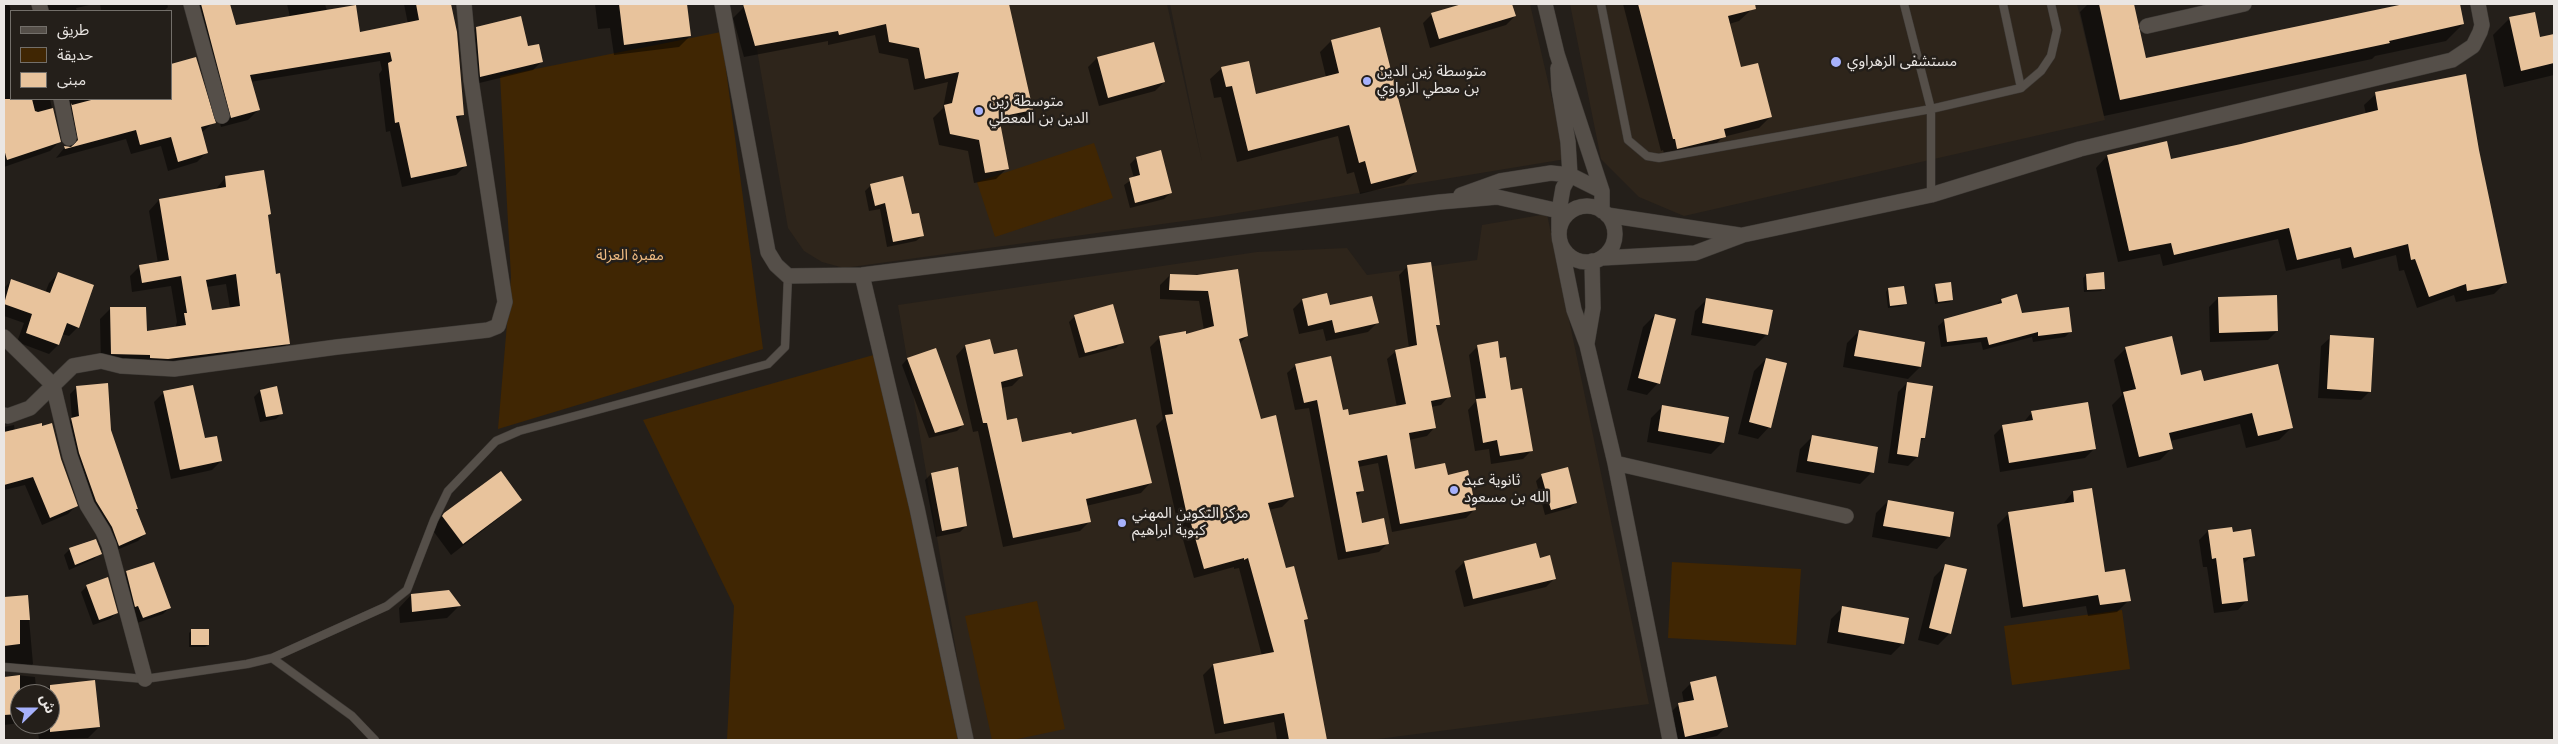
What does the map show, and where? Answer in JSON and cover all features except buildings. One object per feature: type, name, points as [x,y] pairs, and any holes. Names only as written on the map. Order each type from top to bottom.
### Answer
[{"type":"street","points":[[191,4],[222,116]]},
{"type":"street","points":[[4,415],[8,416],[30,408],[74,366],[101,361],[121,366],[174,369],[337,347],[488,330],[498,326],[505,302],[474,99],[464,4]]},
{"type":"street","points":[[722,4],[768,252],[776,265],[788,276],[862,275],[1440,202],[1497,198],[1559,211]]},
{"type":"street","points":[[1545,4],[1557,54],[1602,191],[1605,213],[1614,229],[1615,237],[1608,252],[1597,260],[1593,308],[1586,345]]},
{"type":"street","points":[[2147,26],[2244,4]]},
{"type":"street","points":[[1743,235],[1605,213],[1593,207],[1575,209],[1567,214],[1560,236],[1569,255],[1576,260],[1695,253],[1743,235],[1931,195],[2080,149],[2452,60],[2473,46],[2480,32],[2482,26],[2478,4]]},
{"type":"street","points":[[1557,54],[1559,90],[1568,142],[1570,175],[1563,188],[1559,211],[1560,236],[1574,310],[1586,345],[1615,463],[1670,740]]},
{"type":"street","points":[[61,100],[69,138]]},
{"type":"street","points":[[1440,202],[1500,181],[1551,173],[1570,175],[1602,191]]},
{"type":"street","points":[[862,275],[917,508],[966,740]]},
{"type":"street","points":[[4,337],[53,385],[70,456],[87,505],[109,545],[145,679]]},
{"type":"street","points":[[1615,463],[1846,516]]},
{"type":"lane","points":[[1602,4],[1628,140],[1647,156],[1659,158],[1931,109],[2021,88],[2041,71],[2051,56],[2057,30],[2051,4]]},
{"type":"lane","points":[[1904,4],[1931,109],[1931,195]]},
{"type":"lane","points":[[2003,4],[2021,88]]},
{"type":"lane","points":[[4,667],[145,679],[247,664],[272,658],[387,606],[407,590],[434,520],[448,491],[496,441],[519,431],[768,364],[785,347],[788,276]]},
{"type":"lane","points":[[272,658],[352,716],[374,740]]},
{"type":"shaded area","name":"متوسطة زين الدين بن المعطي","points":[[749,4],[1167,4],[1202,162],[1170,4],[1530,4],[1566,159],[1213,217],[844,268],[822,262],[804,251],[788,228]]},
{"type":"shaded area","name":"مستشفى الزهراوي","points":[[1570,4],[2077,4],[2105,120],[1684,216],[1639,197],[1601,159]]},
{"type":"shaded area","points":[[1547,214],[1649,704],[1370,740],[971,740],[898,305],[1257,252],[1347,248],[1367,275],[1477,260],[1482,225]]},
{"type":"green space","name":"مقبرة العزلة","points":[[721,32],[763,349],[498,429],[511,277],[500,76]]},
{"type":"green space","points":[[1094,143],[1113,198],[995,237],[977,182]]},
{"type":"green space","points":[[877,354],[958,740],[727,740],[734,606],[643,420]]},
{"type":"green space","points":[[1672,562],[1801,569],[1796,645],[1668,638]]},
{"type":"green space","points":[[1037,601],[1065,729],[1013,740],[992,740],[965,616]]},
{"type":"green space","points":[[2122,610],[2130,669],[2012,685],[2004,626]]},
{"type":"place","name":"مستشفى الزهراوي","points":[[1836,62]]},
{"type":"place","name":"متوسطة زين الدين بن معطي الزواوي","points":[[1367,81]]},
{"type":"place","name":"متوسطة زين الدين بن المعطي","points":[[979,111]]},
{"type":"place","name":"ثانوية عبد الله بن مسعود","points":[[1454,490]]},
{"type":"place","name":"مركز التكوين المهني كبوية ابراهيم","points":[[1122,523]]}]
